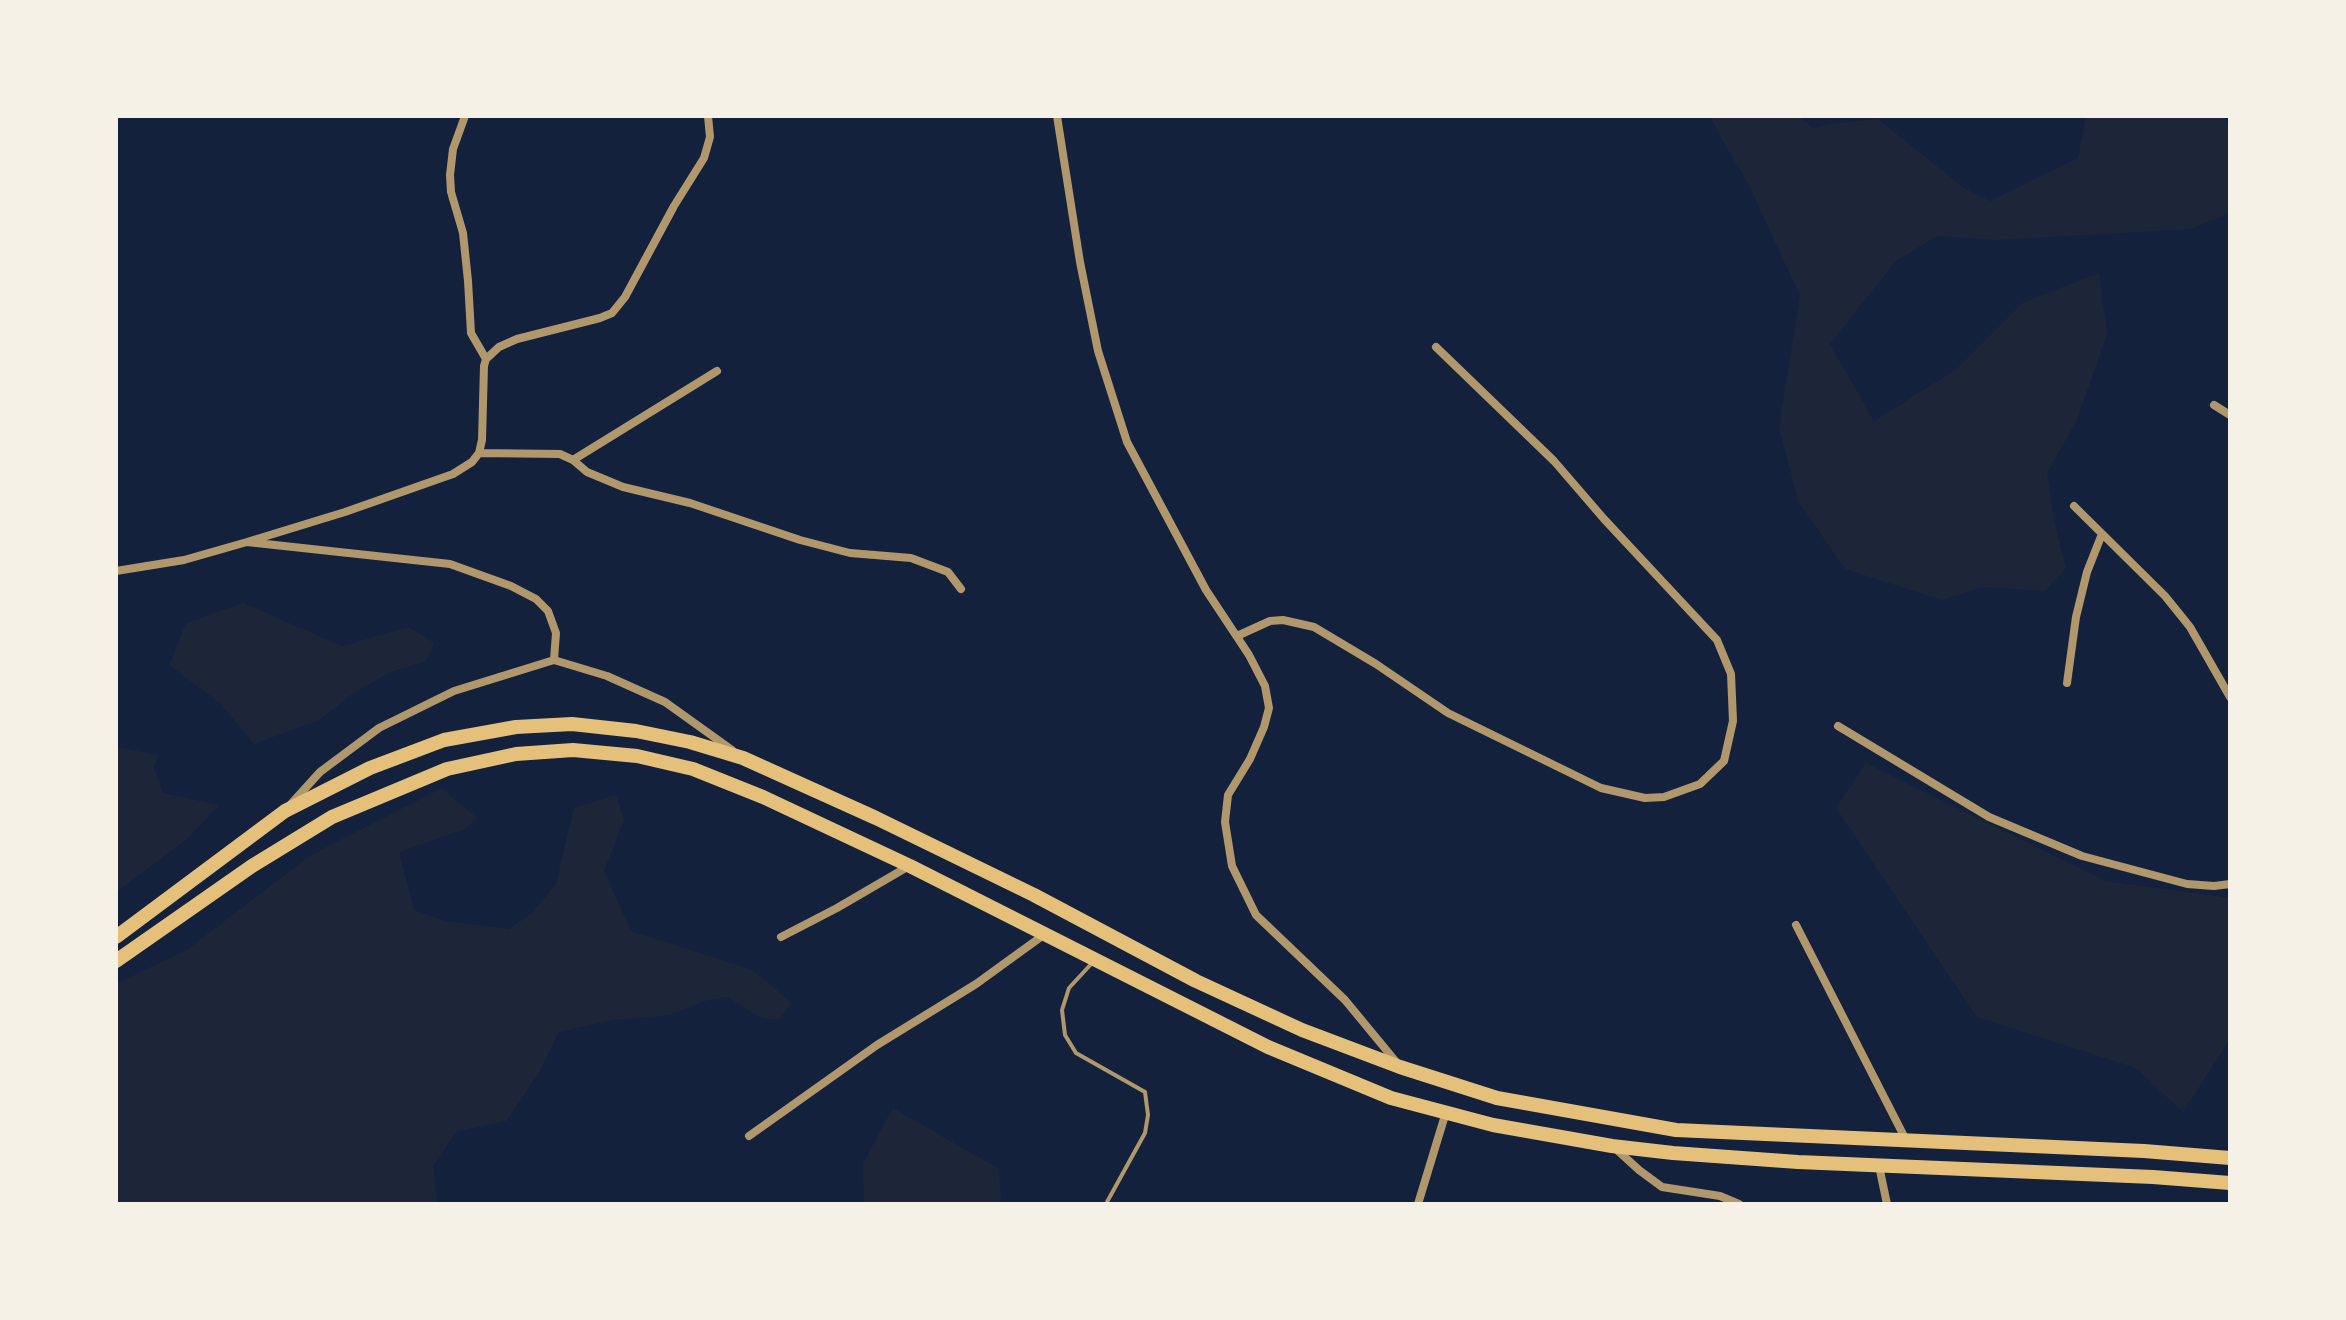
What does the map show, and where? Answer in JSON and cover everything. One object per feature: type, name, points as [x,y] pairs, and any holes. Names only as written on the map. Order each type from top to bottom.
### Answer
[{"type":"highway","points":[[116,937],[285,811],[370,768],[444,740],[516,727],[572,724],[636,731],[690,742],[743,758],[977,867],[1196,981],[1302,1030],[1400,1067],[1497,1098],[1676,1130],[2144,1151],[2230,1158]]},
{"type":"highway","points":[[116,961],[252,866],[332,817],[447,769],[516,754],[573,750],[637,756],[693,769],[763,797],[910,866],[1268,1047],[1391,1098],[1493,1125],[1612,1146],[1736,1158],[2230,1183]]},
{"type":"street","points":[[465,116],[453,149],[451,192],[463,233],[471,333],[486,359]]},
{"type":"street","points":[[116,571],[184,560],[345,512],[453,474],[472,462],[479,453],[482,440],[486,359],[499,347],[517,339],[612,313],[625,297],[704,158],[710,137],[708,116]]},
{"type":"street","points":[[1057,116],[1080,262],[1098,351],[1127,442],[1206,590],[1265,686],[1269,708],[1264,727],[1250,759],[1228,795],[1225,822],[1232,866],[1256,915],[1345,1000],[1400,1067]]},
{"type":"street","points":[[1237,636],[1270,621],[1283,620],[1314,627],[1448,713],[1601,788],[1645,798],[1664,797],[1700,784],[1724,761],[1733,721],[1731,674],[1717,640],[1554,461],[1436,347]]},
{"type":"street","points":[[573,460],[717,371]]},
{"type":"street","points":[[2214,405],[2230,415]]},
{"type":"street","points":[[479,453],[560,454],[587,472],[623,487],[690,503],[800,540],[850,553],[911,558],[948,572],[961,589]]},
{"type":"street","points":[[2074,506],[2165,596],[2190,627],[2230,697]]},
{"type":"street","points":[[2067,683],[2076,617],[2087,572],[2102,534]]},
{"type":"street","points":[[247,542],[450,564],[511,586],[536,599],[548,611],[556,633],[554,660]]},
{"type":"street","points":[[285,811],[320,772],[379,728],[454,691],[554,660],[607,676],[665,702],[743,758]]},
{"type":"street","points":[[1838,726],[1989,817],[2082,856],[2187,884],[2230,884]]},
{"type":"street","points":[[781,937],[910,866]]},
{"type":"street","points":[[1796,925],[1906,1140]]},
{"type":"street","points":[[749,1136],[877,1045],[976,984],[1045,934]]},
{"type":"street","points":[[1418,1204],[1446,1112]]},
{"type":"street","points":[[1612,1146],[1662,1187],[1720,1196],[1739,1204]]},
{"type":"street","points":[[1879,1166],[1887,1204]]},
{"type":"lane","points":[[1095,960],[1069,988],[1062,1010],[1065,1035],[1076,1053],[1145,1092],[1148,1115],[1145,1133],[1107,1202]]},
{"type":"shaded area","points":[[1710,116],[1798,116],[1813,128],[1878,119],[1964,188],[1990,201],[2078,158],[2086,116],[2225,116],[2230,130],[2230,213],[2191,229],[1998,240],[1937,236],[1896,261],[1830,344],[1874,421],[1957,369],[2024,302],[2099,273],[2107,334],[2077,420],[2047,473],[2054,521],[2066,568],[2045,591],[1983,587],[1942,600],[1845,569],[1798,501],[1779,427],[1800,296],[1747,181]]},
{"type":"shaded area","points":[[243,603],[342,646],[409,627],[434,643],[427,661],[390,672],[351,695],[319,720],[254,744],[220,703],[169,665],[186,623]]},
{"type":"shaded area","points":[[116,747],[158,755],[154,768],[163,793],[219,805],[188,838],[116,892]]},
{"type":"shaded area","points":[[1866,763],[2105,881],[2230,898],[2230,1039],[2183,1112],[2136,1068],[1977,1017],[1836,808]]},
{"type":"shaded area","points":[[442,788],[477,818],[465,829],[399,852],[414,910],[445,921],[509,929],[532,913],[556,884],[574,808],[616,795],[624,820],[604,871],[631,931],[753,970],[792,1003],[779,1020],[759,1017],[728,997],[708,1000],[670,1015],[612,1020],[559,1032],[540,1071],[506,1121],[456,1132],[433,1166],[438,1204],[116,1204],[116,984],[188,949],[311,855]]},
{"type":"shaded area","points":[[893,1108],[999,1169],[1001,1204],[864,1204],[863,1163]]}]
